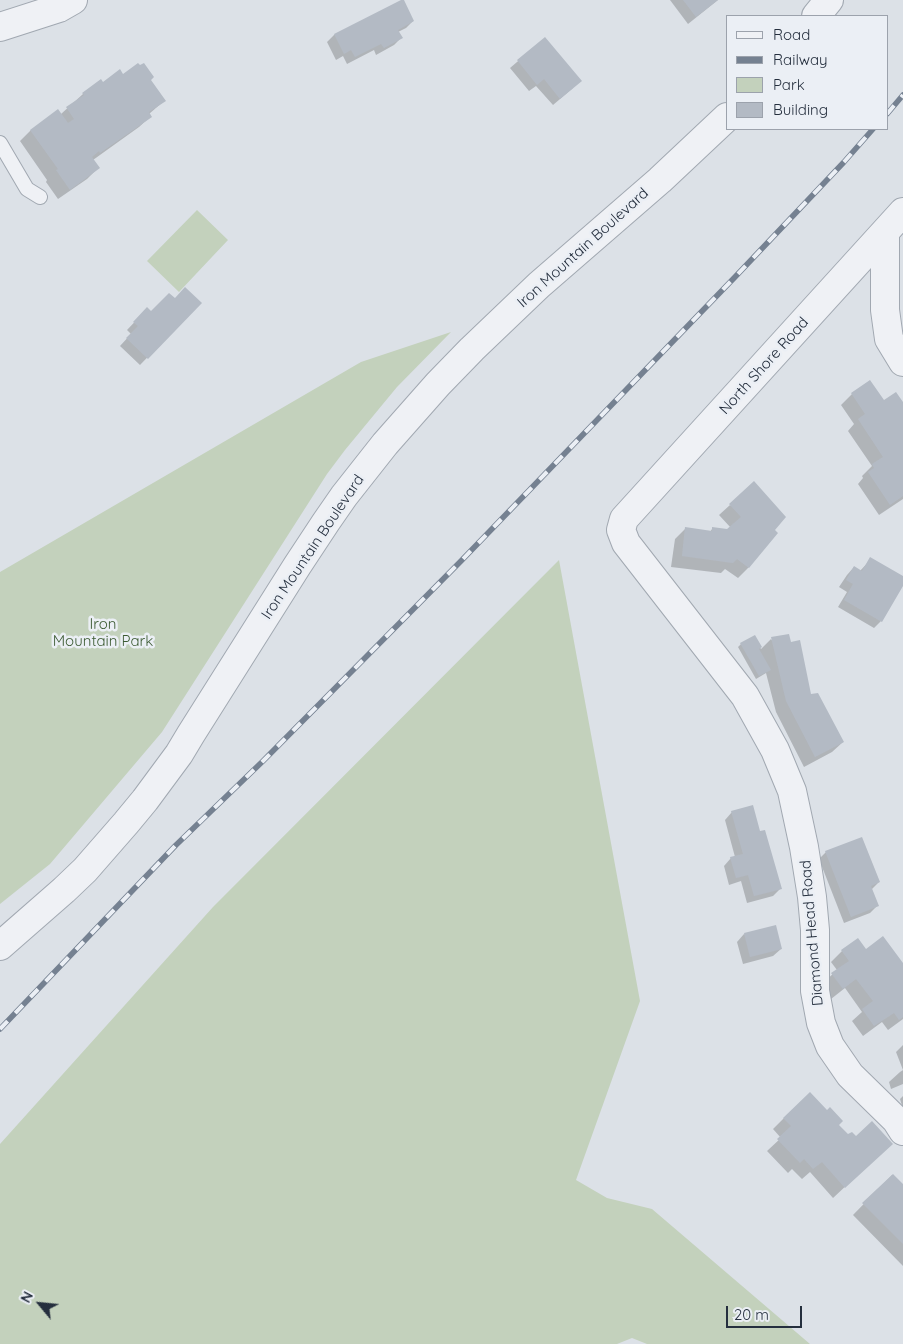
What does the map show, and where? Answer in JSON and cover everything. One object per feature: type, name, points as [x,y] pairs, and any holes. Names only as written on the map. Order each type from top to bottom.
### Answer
[{"type":"street","points":[[0,26],[59,8],[73,0]]},
{"type":"street","points":[[817,15],[829,0]]},
{"type":"street","name":"Iron Mountain Boulevard","points":[[0,946],[85,870],[145,800],[192,734],[326,522],[385,444],[472,349],[546,279],[660,180],[726,118]]},
{"type":"street","name":"North Shore Road","points":[[624,519],[903,212]]},
{"type":"street","points":[[885,232],[885,310],[889,339],[903,362]]},
{"type":"street","name":"Diamond Head Road","points":[[624,519],[621,530],[626,543],[745,696],[775,750],[792,791],[804,847],[812,897],[815,930],[815,991],[821,1023],[830,1046],[850,1075],[896,1120],[903,1131]]},
{"type":"lane","points":[[0,143],[27,189],[40,197]]},
{"type":"green space","points":[[197,210],[228,240],[179,292],[147,261]]},
{"type":"green space","name":"Iron Mountain Park","points":[[451,332],[397,387],[327,474],[162,732],[50,864],[0,904],[0,572],[361,362]]},
{"type":"green space","points":[[559,560],[640,1001],[576,1180],[607,1198],[652,1209],[810,1344],[647,1344],[632,1338],[617,1344],[0,1344],[0,1144],[213,907]]},
{"type":"building","points":[[404,0],[414,21],[398,30],[403,38],[384,48],[381,44],[355,57],[351,50],[344,54],[334,34]]},
{"type":"building","points":[[683,0],[718,0],[696,17]]},
{"type":"building","points":[[545,37],[582,81],[560,99],[544,79],[537,85],[517,60]]},
{"type":"building","points":[[138,63],[140,65],[144,63],[154,77],[151,80],[166,101],[149,112],[152,117],[92,157],[100,168],[70,190],[56,170],[58,169],[30,130],[58,109],[68,123],[74,119],[66,107],[84,95],[82,93],[101,79],[103,82],[120,69],[123,74]]},
{"type":"building","points":[[185,287],[202,303],[148,359],[126,338],[138,326],[133,322],[147,307],[151,311],[169,293],[175,298]]},
{"type":"building","points":[[870,380],[884,400],[896,392],[903,402],[903,496],[890,505],[868,472],[874,468],[872,464],[883,457],[858,419],[865,414],[851,393]]},
{"type":"building","points":[[754,481],[786,517],[775,530],[778,533],[749,568],[737,559],[733,563],[682,556],[685,527],[712,531],[712,527],[727,529],[741,517],[729,504]]},
{"type":"building","points":[[870,557],[903,576],[903,586],[882,622],[844,600],[853,584],[846,580],[854,566],[862,571]]},
{"type":"building","points":[[789,634],[791,642],[800,640],[811,694],[818,693],[844,742],[815,757],[786,701],[771,637]]},
{"type":"building","points":[[755,635],[762,647],[759,649],[771,670],[759,676],[740,643]]},
{"type":"building","points":[[753,805],[760,831],[765,830],[782,889],[754,896],[748,875],[736,878],[730,857],[743,854],[731,811]]},
{"type":"building","points":[[862,837],[880,882],[871,886],[879,906],[851,917],[825,851]]},
{"type":"building","points":[[776,925],[782,949],[750,957],[744,933]]},
{"type":"building","points":[[883,936],[903,963],[903,1017],[899,1020],[894,1013],[874,1026],[862,1009],[873,1001],[856,979],[843,989],[831,973],[849,961],[841,950],[858,938],[866,949]]},
{"type":"building","points":[[810,1092],[827,1110],[830,1107],[843,1121],[839,1125],[848,1134],[852,1132],[856,1136],[872,1121],[893,1144],[845,1188],[822,1162],[813,1169],[804,1159],[800,1163],[777,1139],[791,1126],[783,1118]]},
{"type":"building","points":[[893,1174],[903,1184],[903,1244],[862,1203]]},
{"type":"railway","points":[[888,113],[903,95]]},
{"type":"railway","points":[[0,1029],[176,845],[263,761],[461,561],[735,277],[872,130]]}]
